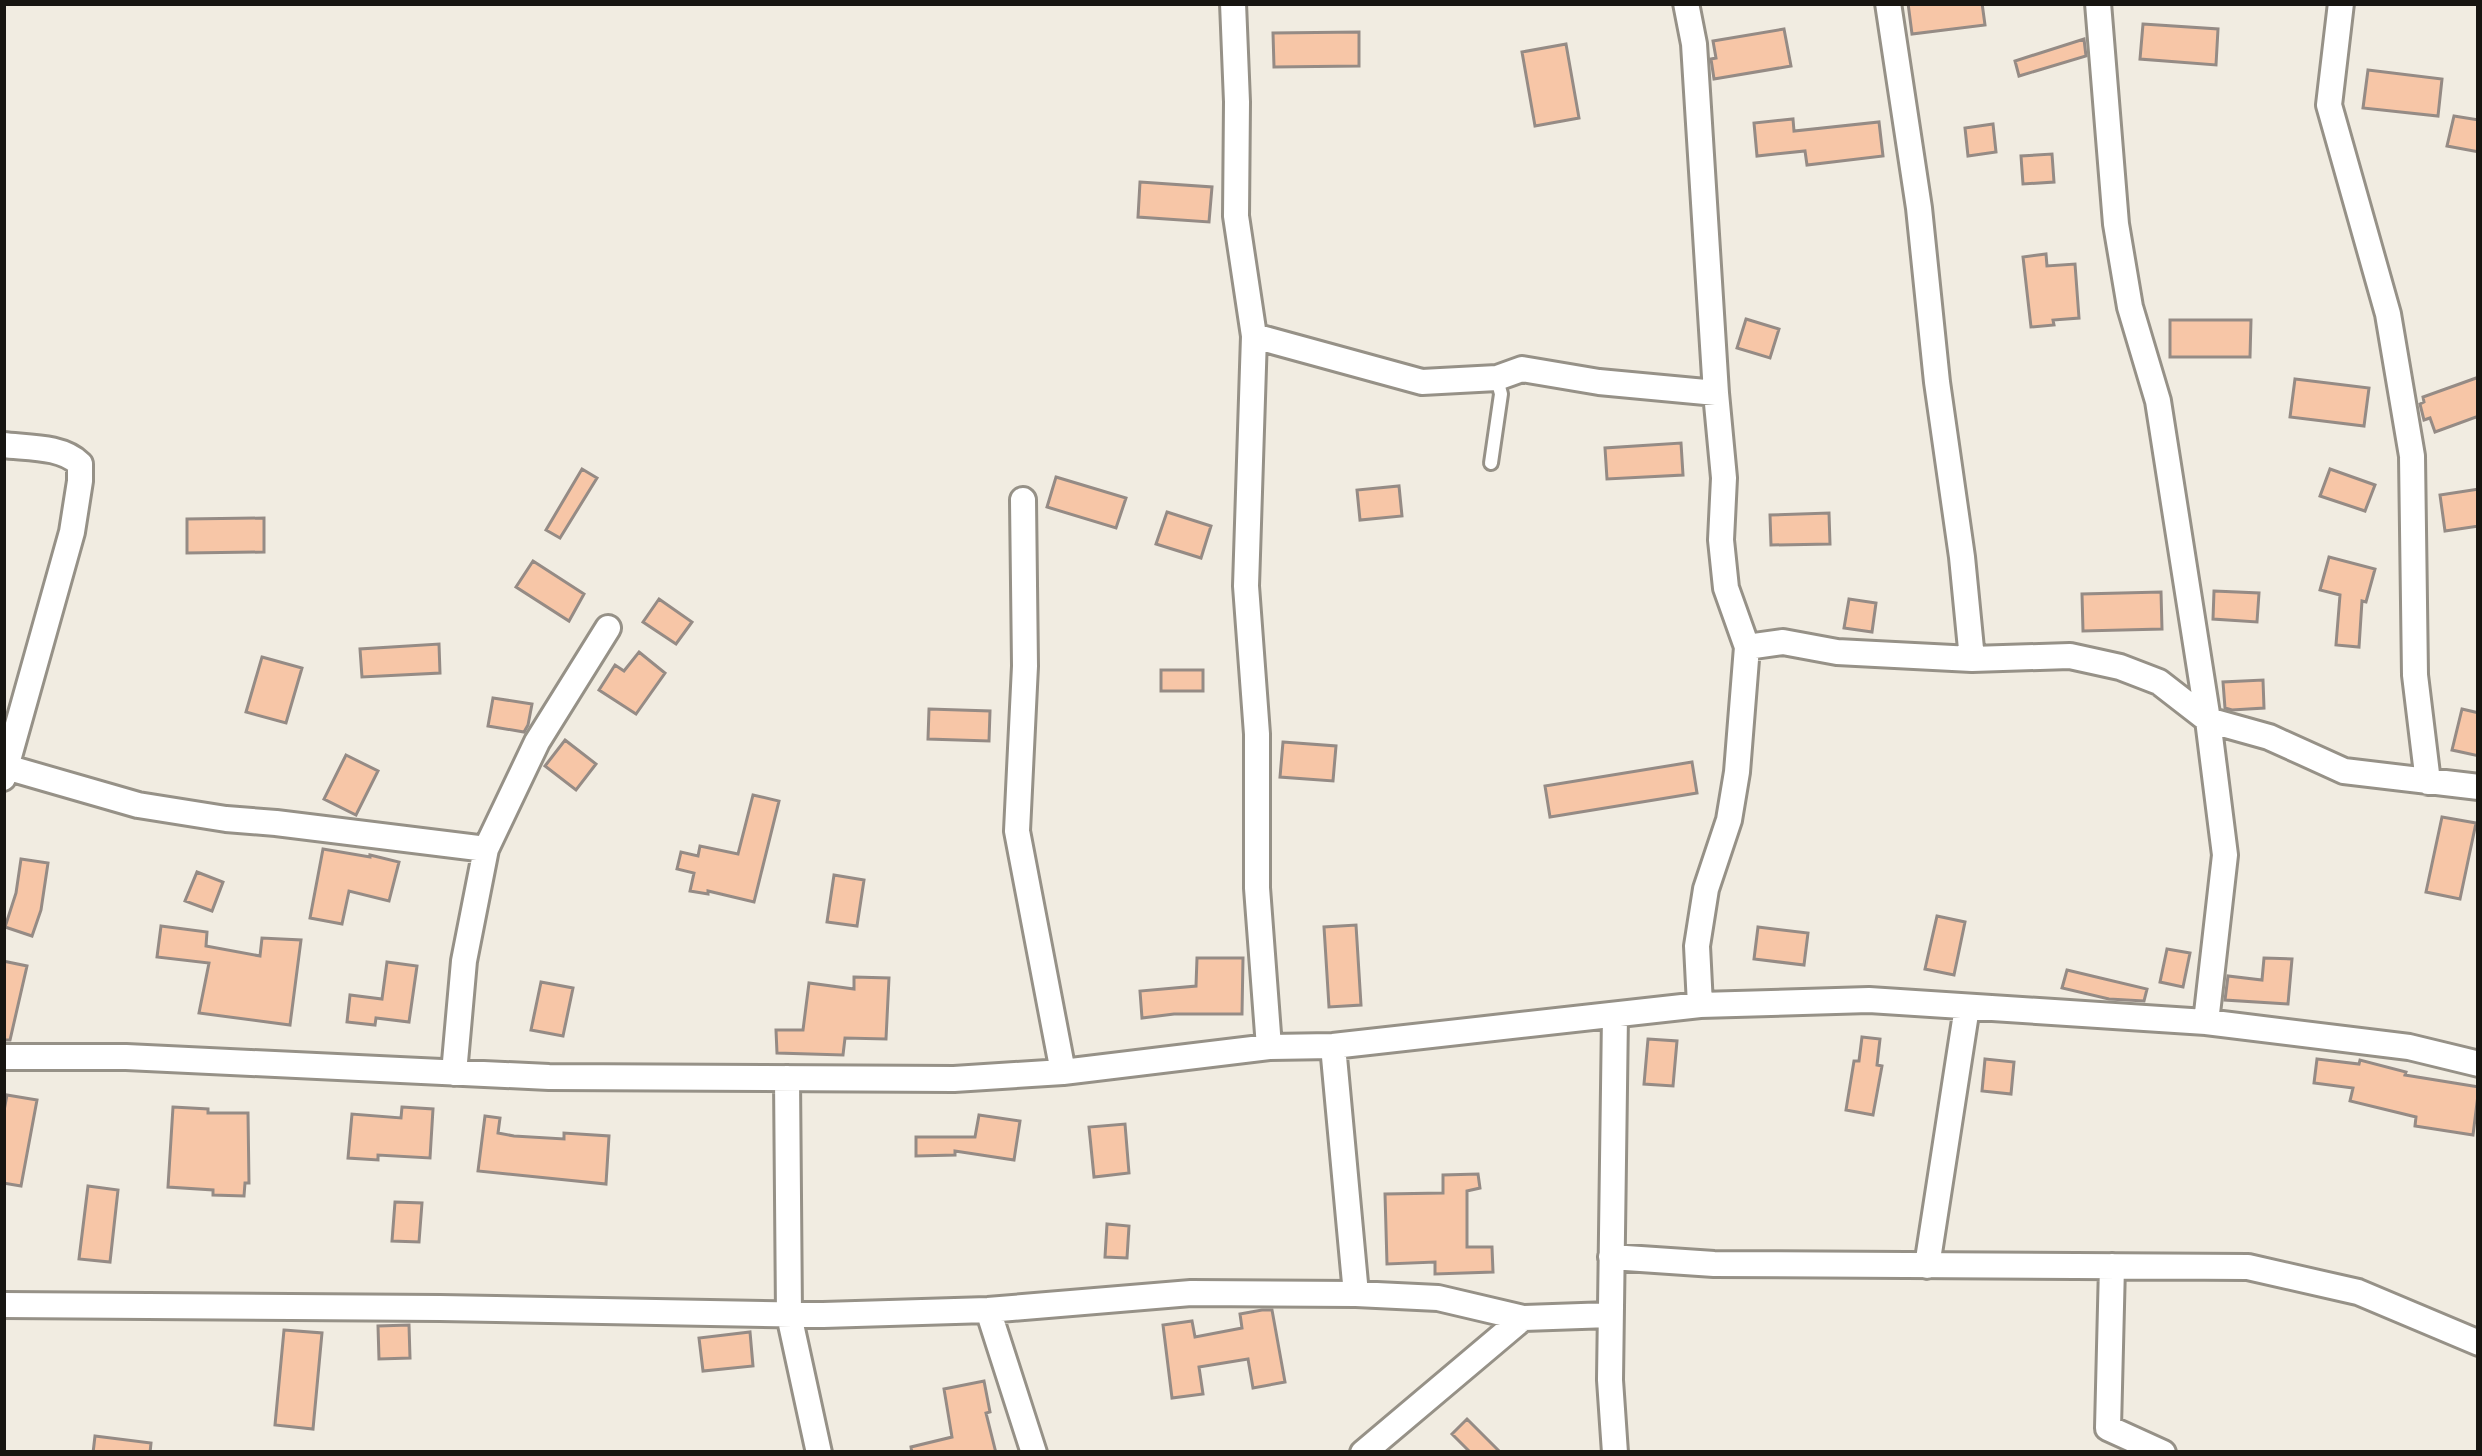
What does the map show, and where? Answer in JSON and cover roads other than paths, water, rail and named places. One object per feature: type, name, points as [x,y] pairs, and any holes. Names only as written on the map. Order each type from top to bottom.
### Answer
[{"type":"street","points":[[1233,3],[1236,216],[1254,336],[1246,586],[1256,734],[1257,888],[1269,1047]]},
{"type":"street","points":[[1686,3],[1694,44],[1724,478],[1721,539],[1726,588],[1747,647],[1729,820],[1706,889],[1696,946],[1700,1005]]},
{"type":"street","points":[[1888,3],[1919,208],[1972,659]]},
{"type":"street","points":[[2098,3],[2116,224],[2130,307],[2158,401],[2225,855],[2206,1022]]},
{"type":"street","points":[[2341,3],[2329,105],[2387,314],[2413,456],[2414,675],[2428,782]]},
{"type":"street","points":[[1254,336],[1422,382],[1496,378],[1522,369],[1716,393]]},
{"type":"street","points":[[3,445],[61,452],[80,464],[72,532],[4,773],[138,805],[226,819],[486,849]]},
{"type":"street","points":[[1023,500],[1025,666],[1017,831],[1064,1072]]},
{"type":"street","points":[[454,1072],[464,961],[486,849],[537,742],[608,628]]},
{"type":"street","points":[[1747,647],[1783,642],[1837,652],[1972,659],[2070,656],[2120,667],[2158,682],[2208,720],[2269,737],[2344,771],[2479,787]]},
{"type":"street","points":[[3,1057],[126,1057],[548,1077],[955,1079],[1064,1072],[1269,1047],[1334,1046],[1700,1005],[1870,1000],[2206,1022],[2409,1047],[2479,1064]]},
{"type":"street","points":[[1927,1266],[1967,1007]]},
{"type":"street","points":[[1615,1016],[1610,1315],[1615,1453]]},
{"type":"street","points":[[1334,1046],[1356,1294]]},
{"type":"street","points":[[787,1078],[789,1315],[819,1453]]},
{"type":"street","points":[[1611,1257],[1714,1264],[2248,1268],[2358,1292],[2479,1343]]},
{"type":"street","points":[[2112,1266],[2107,1440],[2163,1453]]},
{"type":"street","points":[[3,1305],[789,1315],[988,1310],[1191,1293],[1356,1294],[1438,1298],[1523,1318],[1610,1315]]},
{"type":"street","points":[[988,1310],[1034,1453]]},
{"type":"street","points":[[1363,1453],[1523,1318]]},
{"type":"lane","points":[[1491,463],[1502,394],[1496,378]]}]
